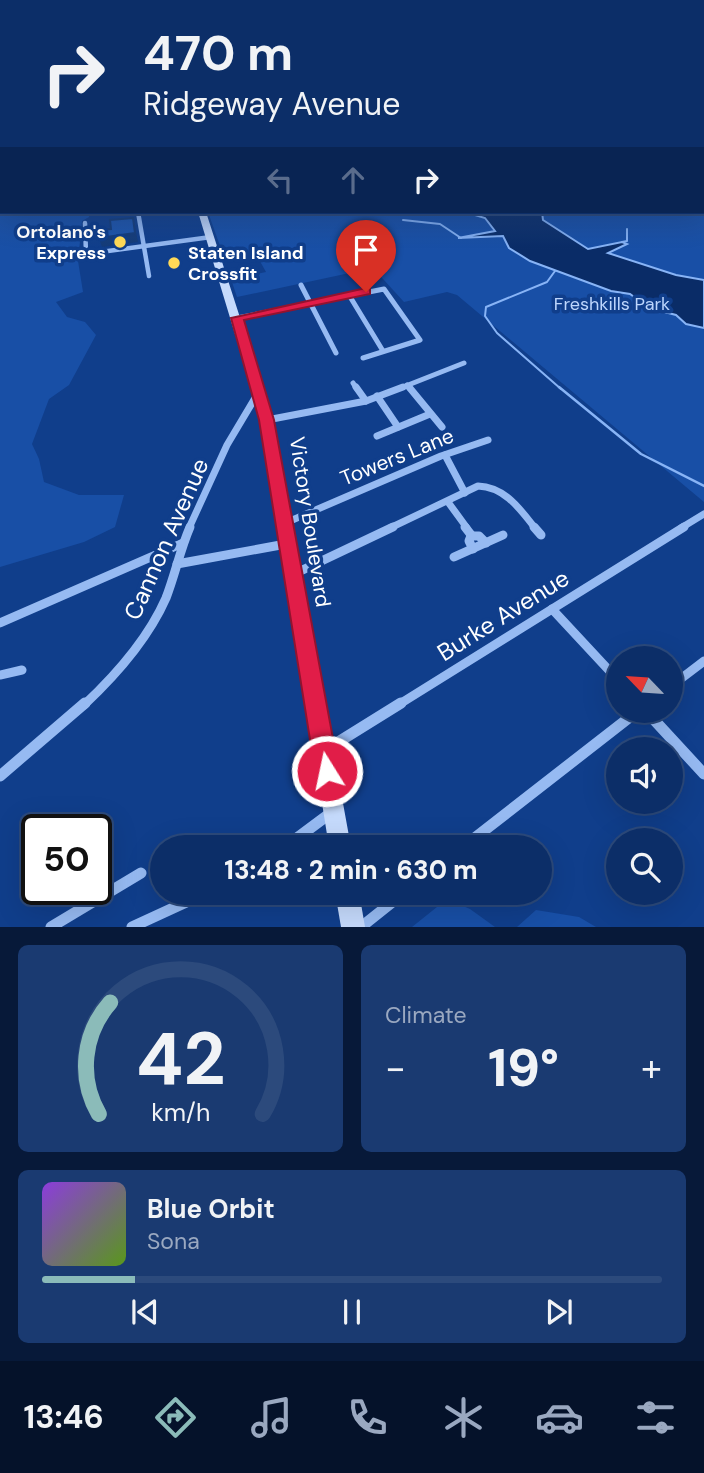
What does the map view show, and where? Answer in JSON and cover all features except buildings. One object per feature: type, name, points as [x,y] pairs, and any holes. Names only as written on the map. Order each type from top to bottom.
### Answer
[{"type":"main road","name":"Victory Boulevard","points":[[203,214],[267,420],[282,525],[338,835]]},
{"type":"main road","points":[[349,905],[353,927]]},
{"type":"street","points":[[138,214],[149,276]]},
{"type":"street","points":[[85,223],[86,254],[211,237]]},
{"type":"street","points":[[302,285],[336,353]]},
{"type":"street","points":[[237,318],[384,289],[420,340],[363,358]]},
{"type":"street","points":[[349,295],[383,351]]},
{"type":"street","points":[[267,420],[366,401],[464,363]]},
{"type":"street","points":[[353,383],[366,401]]},
{"type":"street","points":[[407,385],[442,427]]},
{"type":"street","name":"Cannon Avenue","points":[[0,776],[100,690],[122,666],[154,620],[183,543],[241,421],[259,391]]},
{"type":"street","points":[[377,396],[398,427]]},
{"type":"street","points":[[377,436],[430,414]]},
{"type":"street","name":"Towers Lane","points":[[282,525],[445,455],[488,440]]},
{"type":"street","points":[[445,455],[465,493]]},
{"type":"street","points":[[292,575],[478,486],[495,488],[541,534]]},
{"type":"street","points":[[448,502],[472,536],[481,537],[486,543]]},
{"type":"street","name":"Burke Avenue","points":[[323,751],[704,514]]},
{"type":"street","points":[[454,557],[503,535]]},
{"type":"street","points":[[472,536],[469,541],[473,549]]},
{"type":"street","points":[[0,623],[183,543]]},
{"type":"street","points":[[177,564],[286,544]]},
{"type":"street","points":[[552,609],[606,667]]},
{"type":"street","points":[[683,677],[704,661]]},
{"type":"street","points":[[0,675],[22,670]]},
{"type":"street","points":[[479,835],[622,723]]},
{"type":"street","points":[[657,723],[704,774]]},
{"type":"street","points":[[301,835],[334,811]]},
{"type":"street","points":[[51,927],[141,873]]},
{"type":"street","points":[[132,927],[180,905]]},
{"type":"street","points":[[361,927],[389,905]]},
{"type":"green space","points":[[0,214],[89,214],[89,217],[82,221],[78,261],[83,292],[56,302],[67,317],[85,322],[96,335],[69,385],[49,399],[32,444],[39,459],[44,482],[79,495],[124,495],[115,527],[84,542],[0,567]]},
{"type":"green space","name":"Freshkills Park","points":[[209,214],[704,214],[704,502],[457,295],[447,292],[404,302],[373,268],[237,297],[231,279],[266,272],[256,254],[225,260]]},
{"type":"green space","points":[[440,905],[461,905],[495,927],[412,927]]},
{"type":"green space","points":[[536,910],[579,917],[596,927],[517,927]]},
{"type":"shaded area","points":[[472,214],[542,214],[543,220],[588,249],[622,242],[627,244],[608,253],[676,275],[704,280],[704,328],[686,324],[676,315],[649,308],[630,294],[611,291],[530,261],[509,248],[503,236],[458,238],[495,231],[485,218]]},
{"type":"waterway","points":[[403,220],[440,224],[461,238]]},
{"type":"waterway","points":[[622,242],[627,241],[627,229]]},
{"type":"waterway","points":[[555,271],[547,282],[486,307],[485,316],[497,333],[561,389]]},
{"type":"waterway","points":[[559,387],[641,454],[704,486]]},
{"type":"place","name":"Ortolano's Express","points":[[120,242]]},
{"type":"place","name":"Staten Island Crossfit","points":[[174,263]]},
{"type":"route","points":[[327,771],[282,525],[267,420],[237,318],[366,292]]}]
